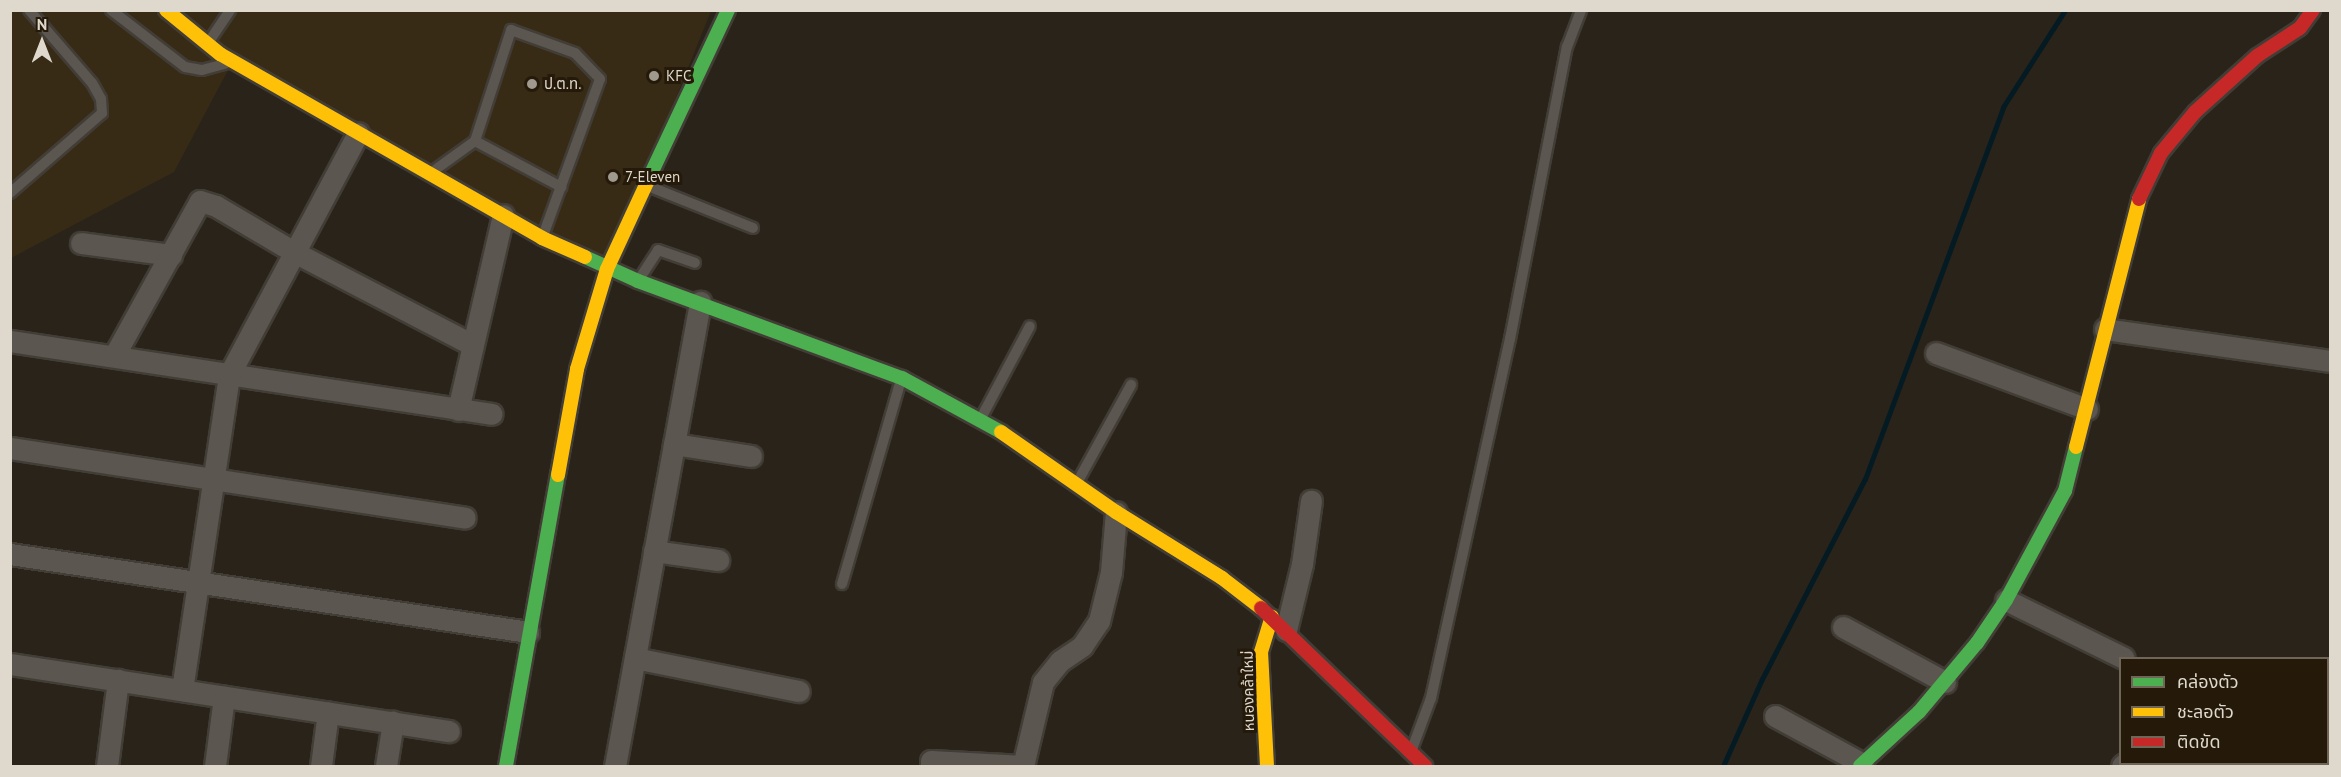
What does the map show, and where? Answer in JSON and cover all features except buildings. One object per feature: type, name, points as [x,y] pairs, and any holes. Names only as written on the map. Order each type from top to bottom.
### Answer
[{"type":"street","points":[[166,10],[207,44],[234,62],[542,238],[607,269],[902,378],[980,420],[1116,512],[1222,578],[1279,624],[1425,766]]},
{"type":"street","points":[[506,766],[528,632],[577,369],[607,269],[728,10]]},
{"type":"street","points":[[1775,716],[1862,765],[1918,712],[1945,682],[2006,600],[2065,491],[2141,190],[2161,153],[2195,112],[2257,57],[2300,28],[2313,10]]},
{"type":"street","points":[[182,690],[229,375],[358,133]]},
{"type":"street","points":[[114,356],[200,201],[216,206],[294,252],[471,344]]},
{"type":"street","points":[[458,410],[471,344],[503,215]]},
{"type":"street","points":[[81,243],[171,255]]},
{"type":"street","points":[[619,766],[635,658],[700,302]]},
{"type":"street","points":[[2105,329],[2331,361]]},
{"type":"street","points":[[10,341],[491,414]]},
{"type":"street","points":[[1936,353],[2087,409]]},
{"type":"street","points":[[674,444],[751,456]]},
{"type":"street","points":[[10,448],[465,518]]},
{"type":"street","points":[[1279,624],[1302,564],[1311,501]]},
{"type":"street","points":[[931,766],[931,761],[1024,766],[1043,682],[1060,661],[1082,646],[1099,621],[1111,572],[1116,512]]},
{"type":"street","points":[[654,551],[718,560]]},
{"type":"street","points":[[10,554],[528,632]]},
{"type":"street","points":[[2006,600],[2122,657]]},
{"type":"street","name":"หนองคล้าใหม่","points":[[1267,766],[1261,652],[1279,624]]},
{"type":"street","points":[[1843,627],[1945,682]]},
{"type":"street","points":[[635,658],[800,692]]},
{"type":"street","points":[[11,668],[118,680],[449,731]]},
{"type":"street","points":[[107,766],[118,680]]},
{"type":"street","points":[[215,766],[224,696]]},
{"type":"street","points":[[321,766],[327,712]]},
{"type":"street","points":[[386,766],[393,722]]},
{"type":"lane","points":[[10,193],[102,113],[101,99],[92,83],[29,10]]},
{"type":"lane","points":[[111,10],[185,68],[202,70],[234,62]]},
{"type":"lane","points":[[207,44],[230,10]]},
{"type":"lane","points":[[1411,752],[1431,698],[1510,339],[1567,47],[1581,10]]},
{"type":"lane","points":[[429,174],[475,141],[511,30],[575,53],[600,79],[542,238]]},
{"type":"lane","points":[[475,141],[561,187]]},
{"type":"lane","points":[[646,185],[753,228]]},
{"type":"lane","points":[[638,281],[658,250],[695,263]]},
{"type":"lane","points":[[980,420],[1030,326]]},
{"type":"lane","points":[[842,584],[902,378]]},
{"type":"lane","points":[[1077,484],[1131,385]]},
{"type":"shaded area","points":[[11,11],[711,11],[607,269],[234,59],[174,172],[11,258]]},
{"type":"waterway","points":[[1723,766],[1762,679],[1865,479],[2003,107],[2065,10]]},
{"type":"traffic: fast","points":[[649,178],[728,10]]},
{"type":"traffic: fast","points":[[585,257],[638,281],[902,378],[1001,432]]},
{"type":"traffic: fast","points":[[1860,766],[1919,712],[1977,643],[2006,600],[2065,491],[2076,447]]},
{"type":"traffic: fast","points":[[506,766],[558,475]]},
{"type":"traffic: slow","points":[[166,10],[220,54],[542,238],[585,257]]},
{"type":"traffic: slow","points":[[558,475],[577,369],[607,269],[649,178]]},
{"type":"traffic: slow","points":[[2076,447],[2139,199]]},
{"type":"traffic: slow","points":[[1001,432],[1116,512],[1222,578],[1261,608]]},
{"type":"traffic: slow","points":[[1267,766],[1261,652],[1272,617]]},
{"type":"traffic: jam","points":[[2139,199],[2161,153],[2195,112],[2257,56],[2300,28],[2313,10]]},
{"type":"traffic: jam","points":[[1261,608],[1425,766]]},
{"type":"place","name":"KFC","points":[[654,76]]},
{"type":"place","name":"ป.ต.ท.","points":[[532,84]]},
{"type":"place","name":"7-Eleven","points":[[613,177]]}]
